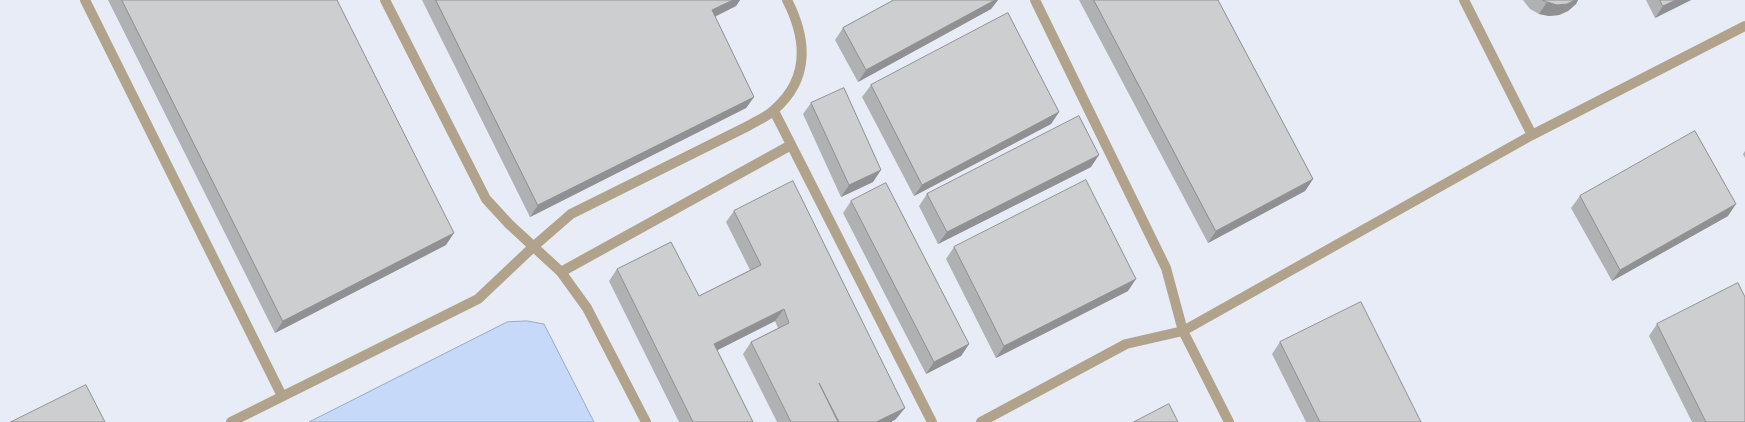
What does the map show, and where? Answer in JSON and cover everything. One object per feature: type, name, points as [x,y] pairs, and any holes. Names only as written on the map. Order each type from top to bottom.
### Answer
[{"type":"lane","points":[[85,0],[282,396]]},
{"type":"lane","points":[[385,0],[486,199],[509,224],[561,272],[587,308],[646,422]]},
{"type":"lane","points":[[231,422],[478,299],[533,247],[571,214],[748,126],[774,111],[789,94],[800,73],[803,50],[796,16],[788,0]]},
{"type":"lane","points":[[1034,0],[1166,268],[1183,331],[1229,422]]},
{"type":"lane","points":[[1464,0],[1532,135]]},
{"type":"lane","points":[[980,422],[1126,344],[1183,331],[1532,135],[1745,26]]},
{"type":"lane","points":[[774,111],[932,422]]},
{"type":"lane","points":[[561,272],[791,145]]},
{"type":"shaded area","points":[[0,0],[1745,0],[1745,422],[0,422]]},
{"type":"water","points":[[527,321],[544,324],[594,422],[309,422],[507,322]]},
{"type":"building","points":[[122,0],[337,0],[454,233],[283,321]]},
{"type":"building","points":[[436,0],[733,0],[712,10],[754,97],[538,205]]},
{"type":"building","points":[[894,0],[995,0],[866,70],[843,28]]},
{"type":"building","points":[[1094,0],[1218,0],[1313,179],[1216,231]]},
{"type":"building","points":[[1543,0],[1575,0],[1567,4],[1557,5]]},
{"type":"building","points":[[1660,0],[1676,0],[1663,6]]},
{"type":"building","points":[[1008,13],[1059,112],[922,185],[871,85]]},
{"type":"building","points":[[844,88],[881,170],[849,185],[811,103]]},
{"type":"building","points":[[1079,116],[1099,155],[947,232],[927,194]]},
{"type":"building","points":[[1695,131],[1736,204],[1620,270],[1580,196]]},
{"type":"building","points":[[1086,180],[1136,279],[1004,346],[954,247]]},
{"type":"building","points":[[793,181],[905,408],[876,422],[839,422],[819,383],[838,422],[791,422],[751,342],[789,323],[784,309],[714,344],[753,422],[693,422],[617,269],[671,242],[699,296],[761,265],[734,211]]},
{"type":"building","points":[[886,183],[969,344],[934,362],[851,201]]},
{"type":"building","points":[[1738,283],[1745,297],[1745,422],[1706,422],[1657,324]]},
{"type":"building","points":[[1361,302],[1421,422],[1320,422],[1280,342]]},
{"type":"building","points":[[86,385],[105,422],[11,422]]},
{"type":"building","points":[[1169,404],[1178,422],[1134,422]]}]
